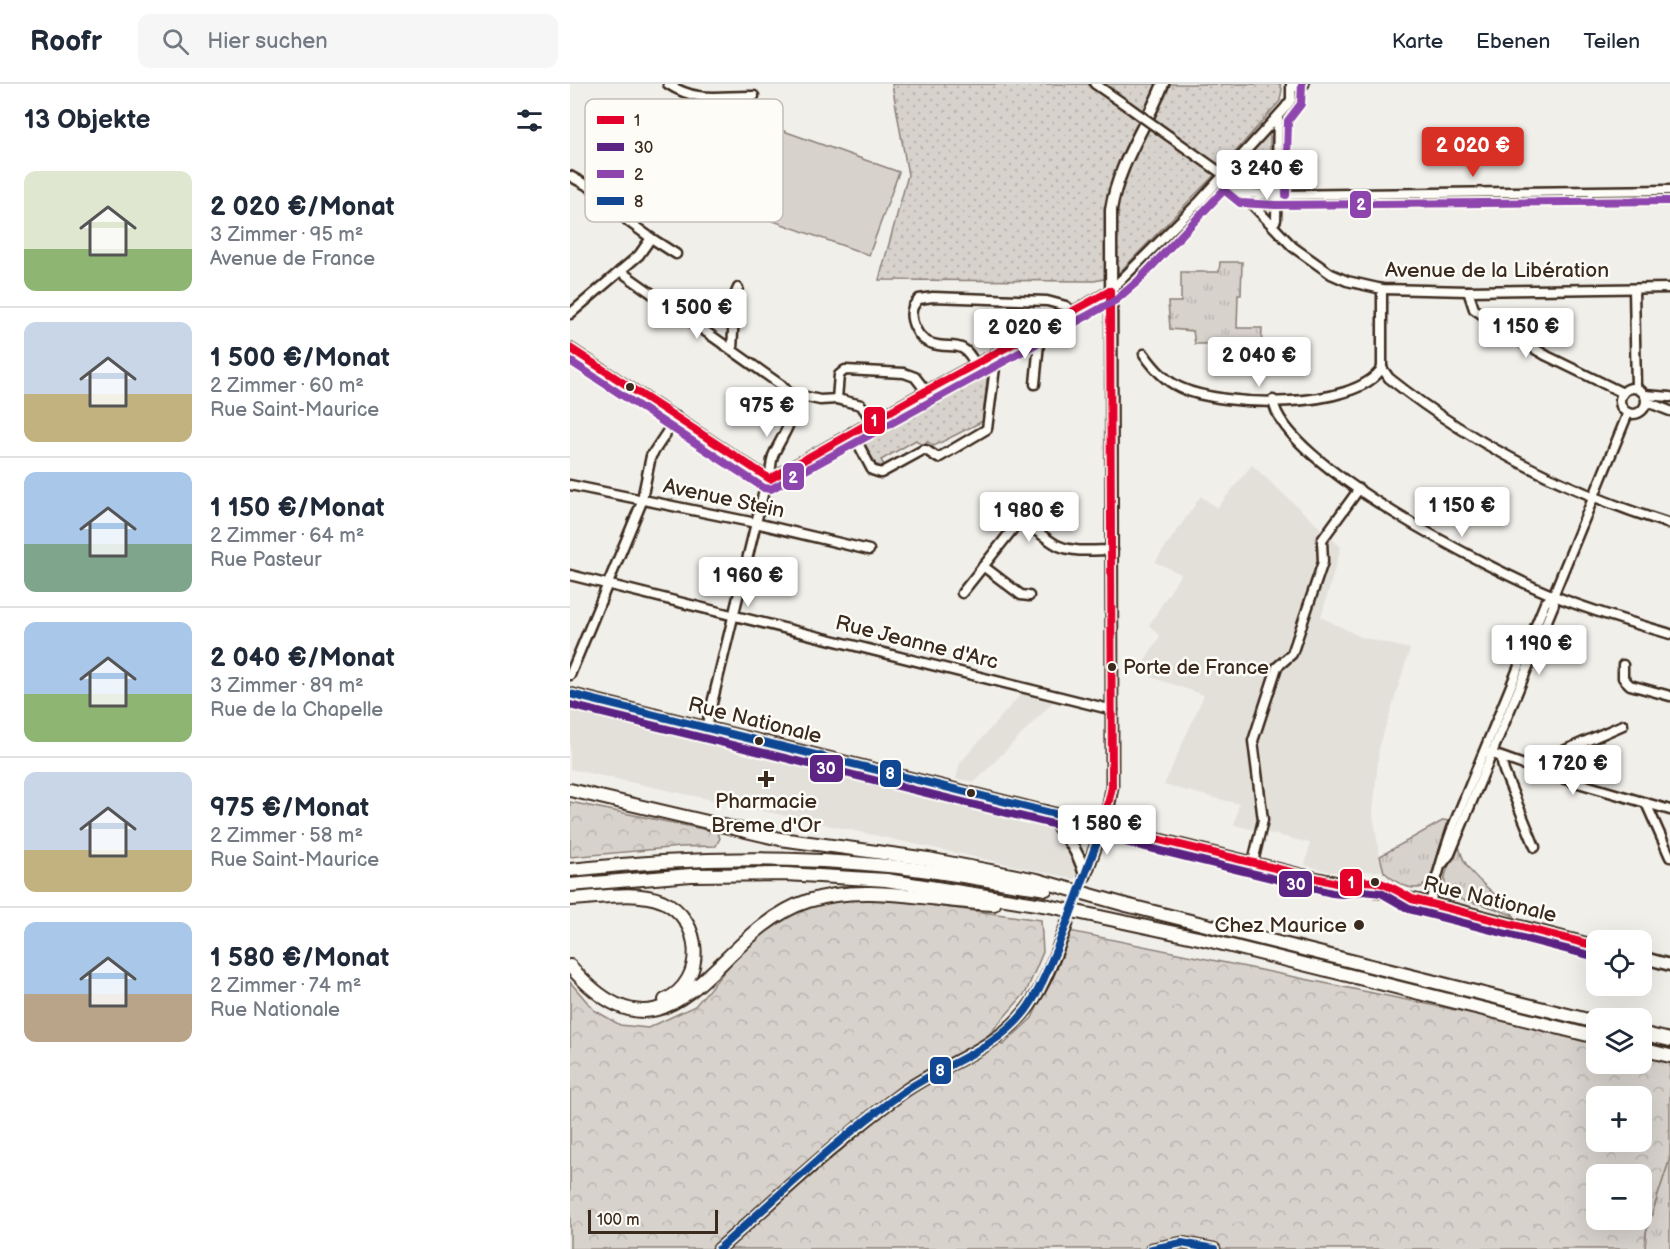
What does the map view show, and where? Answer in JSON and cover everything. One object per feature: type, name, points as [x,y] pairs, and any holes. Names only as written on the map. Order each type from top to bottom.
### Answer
[{"type":"highway","points":[[570,790],[780,839],[928,859],[1037,880],[1126,906]]},
{"type":"highway","points":[[570,870],[628,863],[690,860],[786,860],[889,866],[1050,890],[1126,906],[1586,1020]]},
{"type":"highway","points":[[570,885],[691,876],[786,874],[886,880],[1049,906],[1203,939],[1586,1035]]},
{"type":"highway","points":[[570,966],[592,989],[609,1002],[644,1012],[674,1004],[694,989],[755,930],[784,910],[809,900],[832,895],[861,894],[986,904],[1049,906]]},
{"type":"highway","points":[[570,899],[636,896],[661,900],[678,910],[691,928],[695,942],[694,961],[687,980],[671,998],[643,1006],[625,1003],[611,997],[595,985],[570,957]]},
{"type":"highway","points":[[1652,1036],[1670,1041]]},
{"type":"highway","points":[[1652,1051],[1670,1056]]},
{"type":"main road","points":[[1043,811],[1063,832],[1074,848],[1081,860],[1085,876],[1103,826],[1112,786],[1111,210],[1114,191],[1129,154],[1154,107],[1162,84]]},
{"type":"main road","name":"Rue Nationale","points":[[570,694],[1335,883],[1431,903],[1586,943]]},
{"type":"main road","points":[[719,1249],[852,1132],[904,1091],[972,1055],[1002,1034],[1022,1016],[1045,976],[1067,924]]},
{"type":"main road","points":[[1652,960],[1670,965]]},
{"type":"main road","points":[[1152,1249],[1182,1243],[1214,1249]]},
{"type":"street","points":[[668,84],[701,98],[754,96]]},
{"type":"street","name":"Avenue de la Libération","points":[[1095,84],[1224,175],[1293,247],[1331,274],[1347,281],[1382,289],[1468,291],[1670,288]]},
{"type":"street","points":[[706,728],[755,522],[765,486],[770,479],[1110,291],[1130,274],[1278,117],[1291,100],[1291,86],[1304,84]]},
{"type":"street","points":[[1272,225],[1276,220],[1278,117]]},
{"type":"street","points":[[570,176],[585,185]]},
{"type":"street","points":[[1243,193],[1276,195],[1670,190]]},
{"type":"street","points":[[629,222],[676,254]]},
{"type":"street","points":[[570,314],[639,255],[651,238]]},
{"type":"street","points":[[620,271],[789,393],[820,400],[837,399],[861,405],[872,421]]},
{"type":"street","points":[[732,350],[735,295],[738,288]]},
{"type":"street","points":[[1382,289],[1383,364],[1389,378],[1483,443],[1520,464],[1594,498],[1670,524]]},
{"type":"street","points":[[1634,289],[1636,388]]},
{"type":"street","points":[[1468,291],[1474,309],[1519,340],[1546,356],[1623,393]]},
{"type":"street","points":[[975,364],[963,348],[955,345],[930,344],[922,338],[911,320],[913,306],[919,299],[933,297],[1047,301],[1066,306],[1072,312]]},
{"type":"street","points":[[1034,333],[1039,343],[1035,384]]},
{"type":"street","points":[[570,348],[770,479]]},
{"type":"street","points":[[852,432],[872,470],[881,473],[923,450],[927,450],[938,458],[987,429],[996,360],[994,354]]},
{"type":"street","points":[[1144,354],[1163,376],[1177,387],[1192,393],[1231,401],[1312,399],[1341,393],[1377,376],[1383,364]]},
{"type":"street","points":[[837,399],[839,375],[845,370],[904,373],[915,377],[926,391]]},
{"type":"street","points":[[1628,413],[1621,404],[1623,393],[1628,388],[1636,388],[1643,392],[1646,399],[1670,411]]},
{"type":"street","points":[[770,479],[773,458],[794,411],[789,393]]},
{"type":"street","points":[[1646,399],[1670,398]]},
{"type":"street","points":[[1628,413],[1640,412],[1646,399]]},
{"type":"street","points":[[1273,400],[1281,424],[1324,464],[1439,540],[1553,596],[1621,620],[1670,634]]},
{"type":"street","points":[[1431,903],[1447,843],[1488,753],[1528,654],[1545,603],[1553,596],[1628,413]]},
{"type":"street","points":[[570,675],[642,500],[651,456],[677,417]]},
{"type":"street","name":"Avenue Stein","points":[[570,485],[755,522],[869,550]]},
{"type":"street","points":[[1253,862],[1263,820],[1253,741],[1277,667],[1292,654],[1323,562],[1322,540],[1359,489]]},
{"type":"street","points":[[962,593],[1013,527],[1022,524],[1051,543],[1065,548],[1113,550]]},
{"type":"street","points":[[983,566],[1021,595],[1029,596]]},
{"type":"street","name":"Rue Jeanne d'Arc","points":[[570,575],[1113,710]]},
{"type":"street","points":[[1623,665],[1623,678],[1630,685],[1670,696]]},
{"type":"street","points":[[1533,768],[1538,762],[1623,725]]},
{"type":"street","points":[[1488,753],[1669,809]]},
{"type":"street","points":[[1503,758],[1504,771],[1535,847]]},
{"type":"street","points":[[1646,803],[1670,857]]},
{"type":"shaded area","points":[[1252,465],[1341,547],[1321,617],[1361,637],[1410,649],[1379,748],[1373,814],[1382,871],[1330,872],[1305,865],[1310,843],[1234,825],[1239,804],[1164,785],[1204,695],[1151,677],[1144,662],[1160,636],[1149,625],[1181,574],[1155,562],[1201,496],[1217,508]]},
{"type":"shaded area","points":[[1021,694],[1053,702],[975,782],[956,779],[960,763]]},
{"type":"shaded area","points":[[570,705],[1023,811],[1051,829],[1065,845],[1075,860],[1077,873],[1075,879],[570,769]]},
{"type":"green space","points":[[892,84],[1280,84],[1282,89],[1280,101],[1223,166],[1115,277],[1094,281],[879,280],[908,175]]},
{"type":"green space","points":[[783,131],[899,172],[869,255],[776,222],[783,222]]},
{"type":"green space","points":[[1267,134],[1270,136],[1270,188],[1245,190],[1232,173]]},
{"type":"green space","points":[[1220,262],[1242,262],[1237,328],[1262,328],[1261,357],[1218,356],[1218,344],[1195,344],[1193,331],[1170,329],[1168,302],[1181,302],[1181,272],[1219,272]]},
{"type":"green space","points":[[988,369],[983,421],[934,446],[928,442],[921,445],[916,440],[881,460],[884,465],[880,467],[876,465],[863,440],[865,436]]},
{"type":"green space","points":[[570,802],[717,832],[720,838],[716,846],[570,857]]},
{"type":"green space","points":[[1444,820],[1448,821],[1430,879],[1425,885],[1407,887],[1384,872],[1380,856]]},
{"type":"green space","points":[[1459,846],[1463,858],[1475,876],[1499,898],[1514,916],[1458,899],[1448,891],[1445,877]]},
{"type":"green space","points":[[877,898],[1041,920],[1043,952],[1026,992],[986,1038],[1003,1045],[1032,1018],[1070,931],[1529,1025],[1586,1040],[1586,1074],[1652,1074],[1652,1058],[1670,1063],[1670,1158],[1652,1214],[1652,1164],[1586,1164],[1586,1230],[1647,1230],[1645,1249],[570,1249],[570,982],[594,1010],[620,1025],[648,1028],[695,1006],[771,921],[822,901]]},
{"type":"green space","points":[[1486,925],[1535,937],[1539,939],[1539,942],[1534,944],[1491,935],[1485,930]]},
{"type":"green space","points":[[1670,1158],[1670,1249],[1645,1249],[1647,1230],[1652,1230],[1652,1214]]},
{"type":"tunnel","points":[[1067,924],[1085,876]]},
{"type":"transit line","name":"2","points":[[1286,195],[1288,121],[1301,104],[1302,84]]},
{"type":"transit line","name":"2","points":[[570,361],[764,488],[771,489],[1116,300],[1138,281],[1224,190],[1240,203],[1275,205],[1670,201]]},
{"type":"transit line","name":"1","points":[[570,348],[770,479],[1110,291]]},
{"type":"transit line","name":"1","points":[[1103,826],[1112,787],[1110,291]]},
{"type":"transit line","name":"8","points":[[570,694],[1103,826],[1039,990],[1026,1010],[1013,1024],[984,1047],[918,1083],[878,1111],[831,1149],[719,1249]]},
{"type":"transit line","name":"30","points":[[570,705],[1332,893],[1363,891],[1381,893],[1409,909],[1586,954]]},
{"type":"transit line","name":"1","points":[[1103,826],[1340,884],[1362,881],[1378,882],[1412,899],[1586,943]]},
{"type":"transit line","name":"8","points":[[1152,1249],[1182,1243],[1214,1249]]},
{"type":"place","name":"Porte de France","points":[[1112,667]]},
{"type":"place","name":"Pharmacie Breme d'Or","points":[[766,779]]},
{"type":"place","name":"Chez Maurice","points":[[1359,925]]}]
